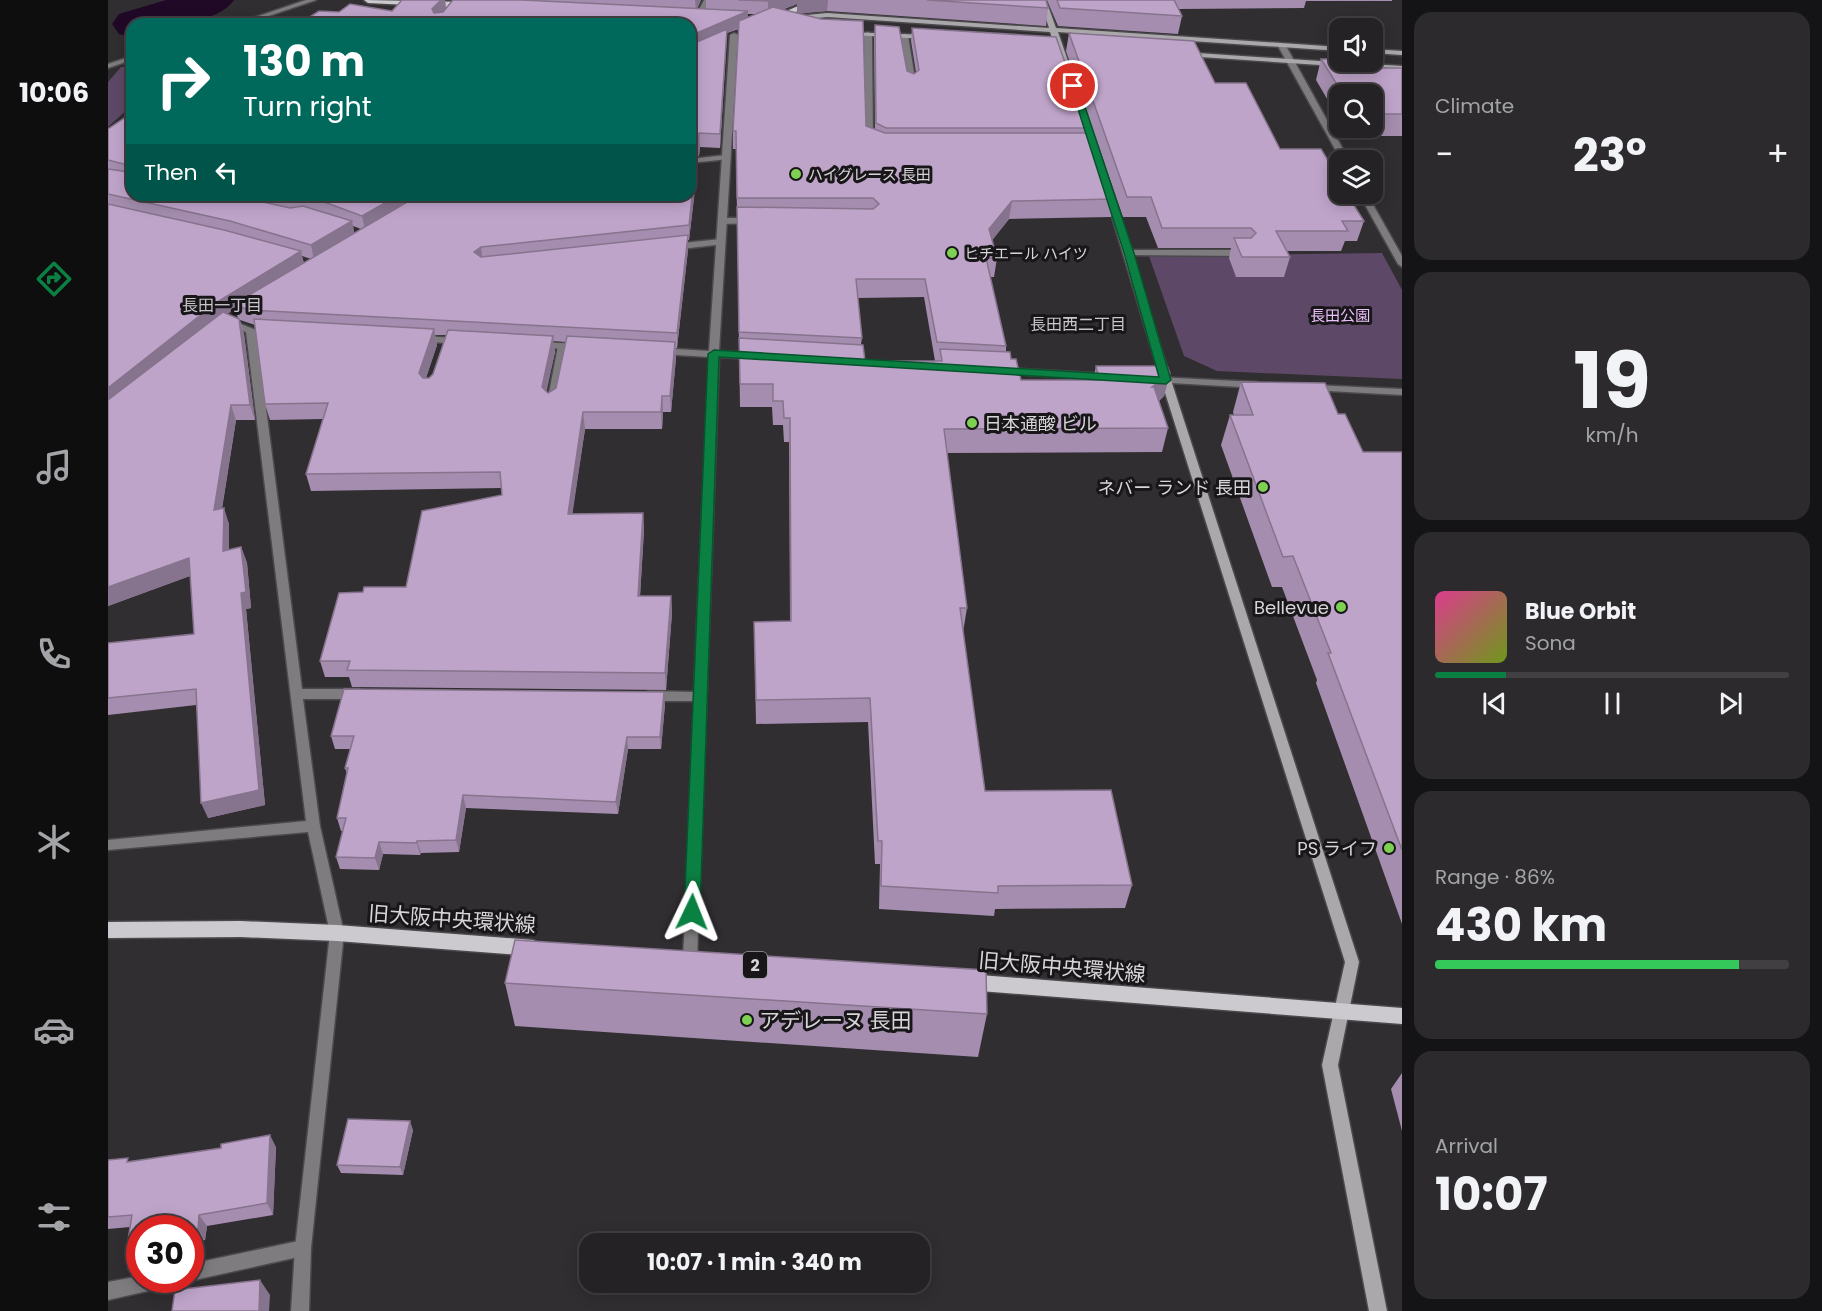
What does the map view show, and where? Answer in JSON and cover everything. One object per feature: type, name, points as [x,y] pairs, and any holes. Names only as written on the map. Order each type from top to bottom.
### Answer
[{"type":"main road","points":[[368,0],[453,8],[479,6]]},
{"type":"main road","points":[[762,21],[819,0]]},
{"type":"main road","points":[[687,16],[710,17]]},
{"type":"main road","name":"旧大阪中央環状線","points":[[108,930],[241,928],[549,949]]},
{"type":"main road","points":[[667,958],[696,960]]},
{"type":"main road","name":"旧大阪中央環状線","points":[[951,981],[1402,1016]]},
{"type":"street","points":[[257,18],[313,0]]},
{"type":"street","points":[[698,17],[707,0]]},
{"type":"street","points":[[1043,0],[1097,157]]},
{"type":"street","points":[[762,21],[827,15],[1055,32],[1329,48]]},
{"type":"street","points":[[762,21],[800,27]]},
{"type":"street","points":[[845,32],[940,38]]},
{"type":"street","points":[[868,34],[869,140],[884,146]]},
{"type":"street","points":[[696,960],[699,697],[714,354],[734,35]]},
{"type":"street","points":[[904,36],[912,84]]},
{"type":"street","points":[[1048,45],[1071,47]]},
{"type":"street","points":[[1282,46],[1339,150]]},
{"type":"street","points":[[1383,52],[1402,53]]},
{"type":"street","points":[[1175,53],[1402,68]]},
{"type":"street","points":[[108,66],[126,60]]},
{"type":"street","points":[[1082,146],[1094,146]]},
{"type":"street","points":[[696,160],[726,157]]},
{"type":"street","points":[[1104,178],[1129,253],[1166,380],[1352,962],[1329,1065],[1378,1311]]},
{"type":"street","points":[[1369,204],[1402,264]]},
{"type":"street","points":[[722,221],[768,221]]},
{"type":"street","points":[[662,248],[721,242]]},
{"type":"street","points":[[1129,253],[1244,253]]},
{"type":"street","points":[[226,321],[257,330],[313,826],[337,933],[303,1248],[300,1311]]},
{"type":"street","points":[[411,338],[444,345],[469,341]]},
{"type":"street","points":[[528,344],[586,347]]},
{"type":"street","points":[[551,404],[563,346]]},
{"type":"street","points":[[644,350],[761,356]]},
{"type":"street","points":[[987,370],[1118,378]]},
{"type":"street","points":[[1142,379],[1272,386]]},
{"type":"street","points":[[1308,387],[1402,392]]},
{"type":"street","points":[[297,694],[368,694]]},
{"type":"street","points":[[640,696],[699,697]]},
{"type":"street","points":[[108,845],[313,826]]},
{"type":"street","points":[[204,1270],[303,1248]]},
{"type":"street","points":[[108,1291],[126,1287]]},
{"type":"green space","points":[[121,67],[126,67],[126,110],[108,127],[108,82]]},
{"type":"green space","name":"長田公園","points":[[1382,253],[1402,290],[1402,379],[1217,371],[1184,356],[1149,256]]},
{"type":"building","points":[[402,0],[441,0],[432,9],[434,13],[443,12],[453,0],[522,0],[748,11],[696,33],[696,18],[308,18],[319,11],[339,12],[350,4],[392,11]]},
{"type":"building","points":[[927,0],[1046,0],[1048,8]]},
{"type":"building","points":[[1057,0],[1174,0],[1182,16],[1060,8]]},
{"type":"building","points":[[773,7],[821,19],[863,21],[866,126],[885,133],[1091,133],[1114,199],[1012,201],[989,229],[997,258],[986,258],[1006,346],[937,342],[925,279],[856,279],[862,338],[739,332],[737,207],[873,209],[879,204],[873,198],[737,198],[736,131],[733,131],[739,21]]},
{"type":"building","points":[[875,25],[899,27],[907,71],[914,74],[919,70],[912,28],[1056,37],[1088,128],[886,128],[876,123]]},
{"type":"building","points":[[727,29],[720,134],[699,133],[696,142],[696,42]]},
{"type":"building","points":[[1069,33],[1194,41],[1215,83],[1246,83],[1280,149],[1321,149],[1329,162],[1329,204],[1353,204],[1364,221],[1342,221],[1348,231],[1276,231],[1290,257],[1242,257],[1234,238],[1251,238],[1256,233],[1251,228],[1162,228],[1151,197],[1127,197]]},
{"type":"building","points":[[1321,59],[1329,59],[1329,72]]},
{"type":"building","points":[[1383,68],[1402,68],[1402,114],[1383,114],[1383,84],[1337,84],[1329,72],[1383,72]]},
{"type":"building","points":[[126,117],[126,164],[108,160],[108,129]]},
{"type":"building","points":[[108,169],[126,172],[126,198],[108,194]]},
{"type":"building","points":[[140,201],[258,201],[290,208],[303,206],[352,221],[311,245],[230,221]]},
{"type":"building","points":[[322,201],[388,201],[362,216]]},
{"type":"building","points":[[409,201],[692,201],[689,225],[481,247],[474,252],[481,257],[688,235],[677,333],[248,310],[234,304]]},
{"type":"building","points":[[108,204],[224,230],[301,251],[217,302],[108,388]]},
{"type":"building","points":[[223,312],[239,319],[250,405],[231,405],[214,510],[224,508],[223,551],[241,547],[246,592],[241,593],[259,790],[201,803],[196,689],[108,698],[108,643],[194,634],[189,558],[108,587],[108,400]]},
{"type":"building","points":[[254,319],[434,329],[419,373],[423,378],[429,378],[433,374],[448,330],[553,336],[542,387],[548,393],[556,388],[567,336],[675,342],[670,396],[662,396],[661,412],[583,412],[568,514],[643,513],[638,596],[671,596],[665,673],[347,670],[350,661],[320,661],[339,593],[363,592],[364,587],[406,587],[422,511],[502,495],[500,472],[306,474],[328,403],[265,404]]},
{"type":"building","points":[[739,338],[863,345],[865,361],[942,361],[940,349],[1010,352],[1011,359],[1016,359],[1021,380],[1099,380],[1096,366],[1167,366],[1170,373],[1152,387],[1154,387],[1168,428],[944,429],[967,608],[960,608],[985,791],[1111,790],[1132,885],[998,886],[998,893],[881,886],[882,841],[878,841],[870,698],[756,700],[754,622],[791,621],[790,418],[784,418],[783,401],[773,401],[773,384],[740,384]]},
{"type":"building","points":[[1241,382],[1325,383],[1338,414],[1345,414],[1363,452],[1402,452],[1402,850],[1328,653],[1331,653],[1293,556],[1283,557],[1230,415],[1253,415]]},
{"type":"building","points":[[344,689],[664,692],[660,737],[627,737],[616,802],[463,795],[456,840],[417,841],[417,843],[379,842],[375,858],[336,857],[346,818],[337,818],[348,768],[345,768],[354,736],[331,736]]},
{"type":"building","points":[[515,940],[986,970],[987,1014],[505,983]]},
{"type":"building","points":[[348,1119],[410,1121],[400,1167],[337,1165]]},
{"type":"building","points":[[270,1135],[267,1203],[199,1215],[108,1217],[108,1160],[128,1158],[127,1162],[221,1148],[221,1144]]},
{"type":"building","points":[[260,1280],[259,1311],[172,1311],[175,1293],[204,1293],[204,1287]]},
{"type":"waterway","points":[[154,18],[212,0]]},
{"type":"place","name":"ハイグレース 長田","points":[[796,174]]},
{"type":"place","name":"ヒチエール ハイツ","points":[[952,253]]},
{"type":"place","name":"日本通酸 ビル","points":[[972,423]]},
{"type":"place","name":"ネバー ランド 長田","points":[[1263,487]]},
{"type":"place","name":"Bellevue","points":[[1341,607]]},
{"type":"place","name":"PS ライフ","points":[[1389,848]]},
{"type":"place","name":"アデレーヌ 長田","points":[[747,1020]]},
{"type":"district","name":"長田一丁目","points":[[222,305]]},
{"type":"district","name":"長田西二丁目","points":[[1078,324]]},
{"type":"route","points":[[692,912],[714,354],[1166,380],[1129,253],[1073,86]]}]
